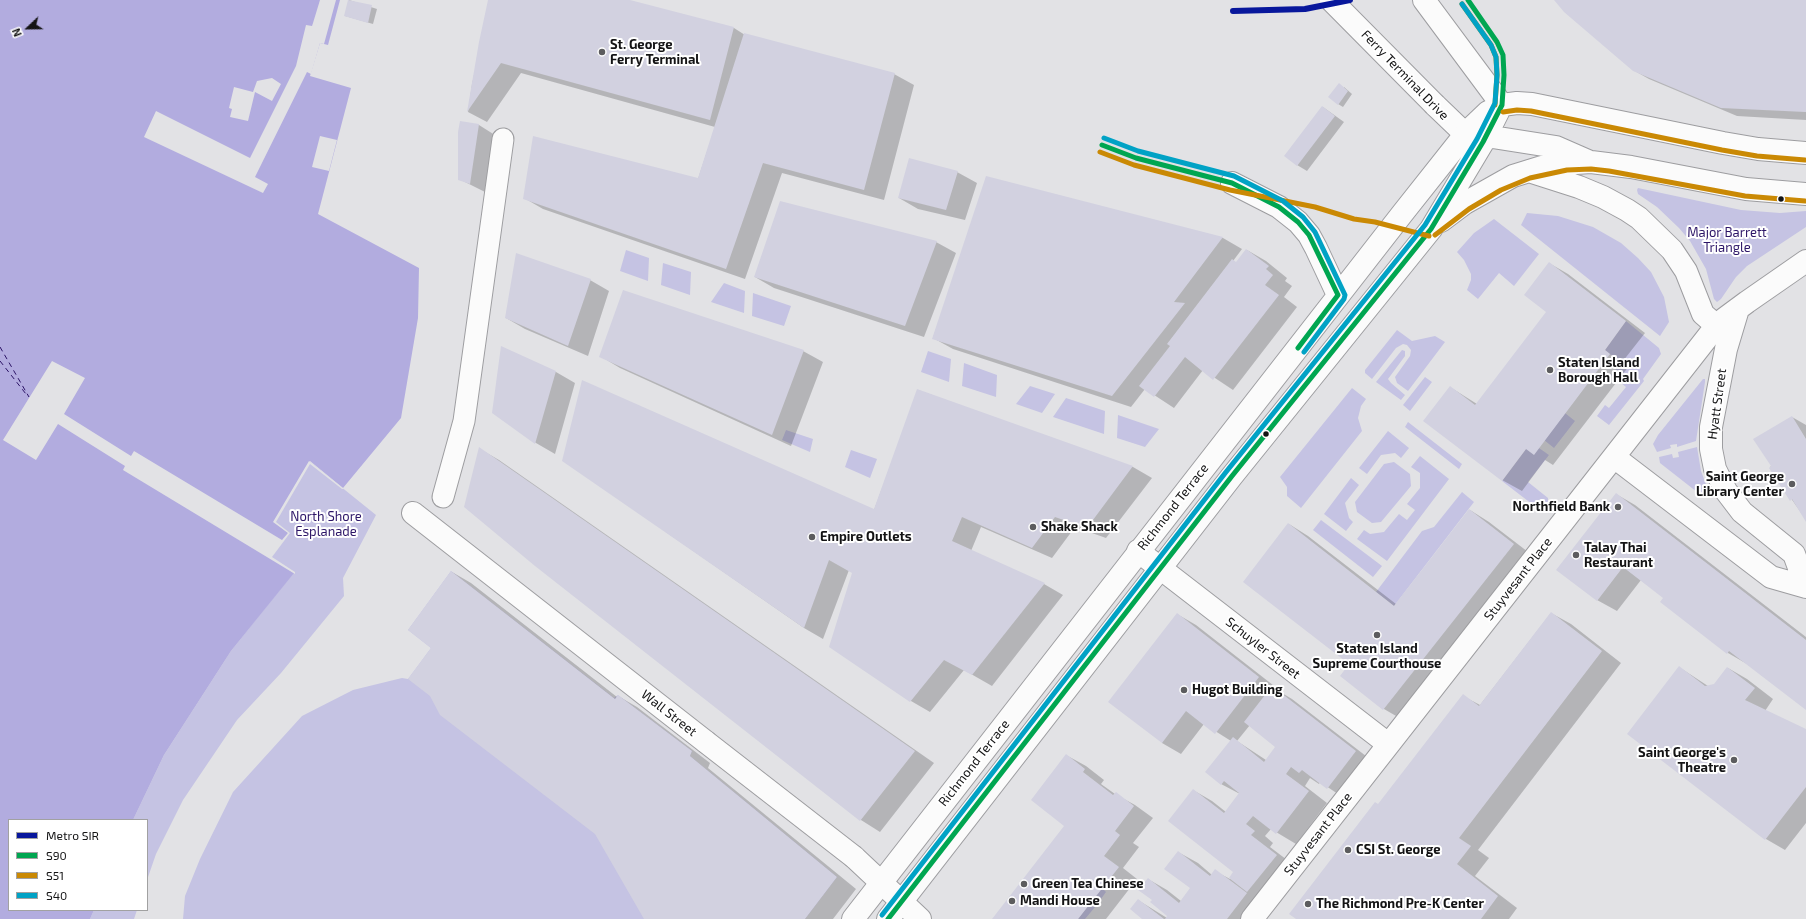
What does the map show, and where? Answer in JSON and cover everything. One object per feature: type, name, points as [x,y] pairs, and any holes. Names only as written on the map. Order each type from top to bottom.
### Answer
[{"type":"main road","name":"Ferry Terminal Drive","points":[[1331,0],[1453,124],[1477,134]]},
{"type":"main road","points":[[1424,0],[1502,105],[1516,103],[1532,104],[1729,144],[1775,151],[1806,153]]},
{"type":"main road","name":"Richmond Terrace","points":[[853,919],[1338,295],[1477,134],[1488,112],[1502,105]]},
{"type":"main road","points":[[1431,229],[1477,134],[1556,146],[1591,162]]},
{"type":"main road","points":[[1431,229],[1471,199],[1498,184],[1528,171],[1555,165],[1591,162],[1631,167],[1746,189],[1806,194]]},
{"type":"main road","points":[[1528,171],[1579,187],[1603,197],[1621,206],[1639,218],[1672,250],[1686,271],[1703,314],[1717,326]]},
{"type":"main road","points":[[1232,183],[1279,207],[1298,222],[1309,235],[1338,295]]},
{"type":"main road","name":"Richmond Terrace","points":[[888,919],[1232,476],[1431,229]]},
{"type":"main road","name":"Stuyvesant Place","points":[[1252,919],[1717,326],[1738,309],[1806,261]]},
{"type":"main road","name":"Hyatt Street","points":[[1738,309],[1726,349],[1713,414],[1710,439],[1714,464],[1726,491],[1742,512],[1794,554],[1806,587]]},
{"type":"main road","name":"Hyatt Street","points":[[1614,457],[1771,577],[1806,587]]},
{"type":"main road","name":"Wall Street","points":[[413,513],[854,857],[920,919]]},
{"type":"main road","name":"Schuyler Street","points":[[1138,551],[1388,744]]},
{"type":"street","points":[[443,497],[464,421],[504,139]]},
{"type":"green space","name":"Major Barrett Triangle","points":[[1638,188],[1741,210],[1780,213],[1806,211],[1806,227],[1747,266],[1736,277],[1721,299],[1717,302],[1714,299],[1706,269],[1690,241],[1657,207],[1638,194]]},
{"type":"green space","points":[[1527,213],[1558,216],[1593,227],[1621,243],[1638,258],[1651,272],[1664,297],[1669,322],[1660,336],[1521,225]]},
{"type":"green space","points":[[1494,219],[1539,254],[1514,286],[1499,273],[1478,299],[1467,290],[1471,280],[1471,274],[1464,260],[1457,252],[1474,233]]},
{"type":"green space","points":[[626,250],[649,258],[648,281],[620,271]]},
{"type":"green space","points":[[663,263],[691,272],[690,295],[661,285]]},
{"type":"green space","points":[[724,283],[745,291],[744,313],[711,302]]},
{"type":"green space","points":[[753,293],[791,306],[784,326],[752,316]]},
{"type":"green space","points":[[1626,321],[1659,348],[1661,354],[1643,379],[1644,381],[1609,425],[1597,416],[1605,405],[1609,408],[1626,387],[1611,375],[1621,363],[1605,350]]},
{"type":"green space","points":[[1397,330],[1412,341],[1435,336],[1445,342],[1408,391],[1397,383],[1395,377],[1410,356],[1411,350],[1407,345],[1403,344],[1396,348],[1372,379],[1365,373],[1365,370]]},
{"type":"green space","points":[[1402,350],[1405,351],[1405,356],[1388,379],[1405,395],[1401,400],[1376,382]]},
{"type":"green space","points":[[928,351],[951,359],[949,382],[921,372]]},
{"type":"green space","points":[[964,363],[997,375],[996,397],[962,386]]},
{"type":"green space","points":[[1425,377],[1432,382],[1410,411],[1403,405]]},
{"type":"green space","points":[[1703,379],[1705,379],[1705,382],[1696,441],[1677,447],[1677,444],[1670,445],[1671,448],[1657,452],[1653,444],[1658,435]]},
{"type":"green space","points":[[1030,386],[1055,394],[1042,413],[1016,404]]},
{"type":"green space","points":[[1352,388],[1366,399],[1361,406],[1358,418],[1362,431],[1301,508],[1287,496],[1287,487],[1280,477]]},
{"type":"green space","points":[[1066,398],[1105,411],[1104,434],[1053,417]]},
{"type":"green space","points":[[1565,413],[1575,421],[1554,448],[1544,440]]},
{"type":"green space","points":[[1118,415],[1159,429],[1145,447],[1117,438]]},
{"type":"green space","points":[[1408,422],[1462,464],[1459,469],[1405,427]]},
{"type":"green space","points":[[786,430],[813,439],[810,452],[782,440]]},
{"type":"green space","points":[[1388,431],[1409,448],[1401,458],[1395,453],[1381,455],[1367,474],[1359,468]]},
{"type":"green space","points":[[1697,447],[1701,471],[1707,487],[1707,491],[1705,493],[1697,492],[1660,463],[1659,457],[1672,454],[1673,458],[1679,457],[1678,452]]},
{"type":"green space","points":[[1539,448],[1549,455],[1528,482],[1548,498],[1548,502],[1541,511],[1502,481],[1526,449]]},
{"type":"green space","points":[[851,450],[877,459],[870,478],[845,467]]},
{"type":"green space","points":[[1420,456],[1449,479],[1387,561],[1357,539],[1364,530],[1370,534],[1384,532],[1399,514],[1407,520],[1415,510],[1407,504],[1420,488],[1420,473],[1411,467]]},
{"type":"green space","name":"North Shore Esplanade","points":[[309,461],[376,515],[343,578],[344,596],[281,673],[237,720],[183,800],[156,854],[148,877],[148,819],[133,819],[164,755],[231,651],[293,573],[270,557],[273,522]]},
{"type":"green space","points":[[1394,462],[1410,474],[1411,486],[1381,522],[1372,523],[1357,512],[1355,502],[1384,464]]},
{"type":"green space","points":[[1351,478],[1359,485],[1345,503],[1349,518],[1353,522],[1346,531],[1324,514]]},
{"type":"green space","points":[[1462,492],[1474,502],[1394,606],[1376,592],[1422,531],[1434,527]]},
{"type":"green space","points":[[1321,520],[1382,566],[1373,577],[1313,530]]},
{"type":"green space","points":[[451,571],[614,698],[618,695],[692,751],[690,756],[837,877],[805,919],[183,919],[185,896],[200,859],[233,792],[302,716],[353,690],[402,678],[408,679],[431,648],[408,630]]},
{"type":"green space","points":[[1102,888],[1106,892],[1096,906],[1085,919],[1078,919]]},
{"type":"green space","points":[[94,911],[137,911],[134,919],[90,919]]},
{"type":"shaded area","points":[[0,0],[340,0],[328,45],[320,43],[310,76],[351,88],[318,214],[419,268],[418,318],[401,418],[343,488],[310,461],[274,522],[288,533],[270,557],[294,573],[231,651],[164,755],[133,819],[8,819],[8,911],[94,911],[90,919],[0,919]]},
{"type":"pier","points":[[320,0],[336,0],[324,44],[320,43],[311,74],[307,72],[255,177],[268,184],[263,193],[144,137],[156,111],[250,158],[296,66],[306,25],[312,26]]},
{"type":"pier","points":[[272,78],[281,84],[272,101],[255,92],[248,121],[230,117],[232,109],[229,108],[234,87],[253,92],[257,81]]},
{"type":"pier","points":[[320,136],[337,140],[329,171],[312,167]]},
{"type":"pier","points":[[52,361],[85,378],[64,414],[131,456],[134,451],[282,540],[288,533],[273,522],[309,461],[344,489],[310,464],[276,522],[290,533],[272,557],[295,572],[295,574],[123,470],[125,466],[58,424],[36,460],[3,440]]},
{"type":"building","points":[[348,0],[372,5],[368,23],[344,16]]},
{"type":"building","name":"St. George Ferry Terminal","points":[[488,0],[630,0],[734,27],[710,120],[501,63],[467,112]]},
{"type":"building","points":[[1554,0],[1806,0],[1806,112],[1721,108],[1633,71],[1564,12]]},
{"type":"building","points":[[744,33],[895,73],[864,190],[763,163],[726,269],[523,199],[533,136],[698,178]]},
{"type":"building","points":[[1339,83],[1348,91],[1338,105],[1328,97]]},
{"type":"building","points":[[1322,106],[1335,116],[1297,166],[1284,156]]},
{"type":"building","points":[[460,121],[479,124],[470,184],[458,180],[458,132]]},
{"type":"building","points":[[909,158],[958,171],[946,210],[898,198]]},
{"type":"building","points":[[986,176],[1223,237],[1174,302],[1185,303],[1112,396],[932,339]]},
{"type":"building","points":[[780,201],[937,241],[905,326],[754,277]]},
{"type":"building","points":[[1246,249],[1269,266],[1266,269],[1273,275],[1265,285],[1279,295],[1213,380],[1185,357],[1154,397],[1139,386],[1170,346],[1167,344],[1232,259],[1236,262]]},
{"type":"building","points":[[516,253],[591,279],[568,346],[505,318]]},
{"type":"building","name":"Staten Island Borough Hall","points":[[1549,262],[1626,321],[1605,350],[1610,354],[1534,455],[1526,449],[1502,481],[1423,421],[1450,386],[1475,405],[1546,312],[1524,295]]},
{"type":"building","points":[[623,290],[804,350],[772,435],[599,357]]},
{"type":"building","points":[[501,346],[556,371],[535,444],[492,413]]},
{"type":"building","name":"Empire Outlets","points":[[582,380],[874,509],[917,389],[1133,466],[1087,528],[1055,517],[1032,548],[962,517],[952,541],[1045,583],[972,675],[944,660],[910,702],[829,647],[852,573],[829,560],[804,628],[562,461]]},
{"type":"building","name":"Saint George Library Center","points":[[1792,416],[1806,439],[1806,522],[1792,499],[1790,501],[1769,468],[1771,466],[1753,439]]},
{"type":"building","points":[[479,447],[915,751],[860,821],[535,566],[464,507]]},
{"type":"building","points":[[1616,493],[1806,640],[1806,710],[1729,651],[1727,654],[1660,602],[1663,598],[1623,567],[1597,601],[1556,570]]},
{"type":"building","name":"Staten Island Supreme Courthouse","points":[[1469,509],[1514,544],[1383,710],[1340,676],[1349,664],[1243,582],[1288,523],[1394,606]]},
{"type":"building","points":[[451,571],[615,699],[618,695],[692,751],[690,756],[837,877],[805,919],[644,919],[595,834],[440,715],[430,696],[408,679],[431,648],[408,630]]},
{"type":"building","points":[[1551,612],[1602,651],[1459,838],[1471,846],[1457,864],[1498,896],[1481,919],[1296,919],[1289,914],[1375,802],[1378,804],[1463,694],[1479,706]]},
{"type":"building","name":"Hugot Building","points":[[1177,613],[1259,677],[1215,734],[1186,711],[1162,743],[1108,702]]},
{"type":"building","name":"Saint George's Theatre","points":[[1679,666],[1705,686],[1714,684],[1727,667],[1755,688],[1745,700],[1806,729],[1806,787],[1765,840],[1627,734]]},
{"type":"building","points":[[1272,686],[1356,751],[1327,789],[1302,770],[1299,773],[1291,767],[1286,774],[1309,791],[1276,834],[1253,816],[1246,824],[1255,831],[1251,835],[1277,855],[1247,892],[1229,878],[1233,872],[1168,821],[1193,789],[1224,813],[1239,793],[1224,781],[1221,785],[1205,772],[1233,737],[1264,762],[1275,747],[1244,722]]},
{"type":"building","points":[[1066,754],[1085,769],[1083,772],[1113,795],[1116,792],[1134,806],[1115,831],[1120,835],[1104,856],[1119,867],[1078,919],[992,919],[1064,826],[1031,800]]},
{"type":"building","points":[[1178,851],[1210,876],[1215,869],[1247,893],[1227,919],[1165,919],[1167,916],[1150,902],[1152,900],[1138,890],[1148,878],[1179,903],[1190,888],[1164,869]]},
{"type":"building","points":[[1138,899],[1164,919],[1142,919],[1130,909]]},
{"type":"ferry route","points":[[0,347],[29,397]]},
{"type":"ferry route","points":[[0,361],[26,394]]},
{"type":"metro line","name":"SIR","points":[[1233,11],[1305,9],[1350,0]]},
{"type":"transit line","name":"S90","points":[[888,919],[1232,476],[1431,229],[1483,142],[1502,105],[1504,75],[1503,55],[1497,42],[1468,0]]},
{"type":"transit line","name":"S51","points":[[1462,4],[1491,45],[1496,57],[1497,75],[1495,105]]},
{"type":"transit line","name":"S40","points":[[882,915],[1226,472],[1425,225],[1477,139],[1495,103],[1497,75],[1496,57],[1491,45],[1462,4]]},
{"type":"transit line","name":"S51","points":[[1503,112],[1517,110],[1531,111],[1722,150],[1757,156],[1805,160]]},
{"type":"transit line","name":"S40","points":[[1104,138],[1138,151],[1234,176],[1283,201],[1303,217],[1315,232],[1345,295],[1344,299],[1304,352]]},
{"type":"transit line","name":"S90","points":[[1102,145],[1136,158],[1232,183],[1279,207],[1298,222],[1309,235],[1338,295],[1298,348]]},
{"type":"transit line","name":"S51","points":[[1100,152],[1134,165],[1230,190],[1315,207],[1354,219],[1375,222],[1429,236]]},
{"type":"transit line","name":"S51","points":[[1435,235],[1469,209],[1501,190],[1530,178],[1567,170],[1591,169],[1609,171],[1745,196],[1805,201]]},
{"type":"place","name":"St. George Ferry Terminal","points":[[602,52]]},
{"type":"place","name":"Staten Island Borough Hall","points":[[1550,370]]},
{"type":"place","name":"Saint George Library Center","points":[[1792,484]]},
{"type":"place","name":"Northfield Bank","points":[[1618,507]]},
{"type":"place","name":"Shake Shack","points":[[1033,527]]},
{"type":"place","name":"Empire Outlets","points":[[812,537]]},
{"type":"place","name":"Talay Thai Restaurant","points":[[1576,555]]},
{"type":"place","name":"Staten Island Supreme Courthouse","points":[[1377,635]]},
{"type":"place","name":"Hugot Building","points":[[1184,690]]},
{"type":"place","name":"Saint George's Theatre","points":[[1734,760]]},
{"type":"place","name":"CSI St. George","points":[[1348,850]]},
{"type":"place","name":"Green Tea Chinese","points":[[1024,884]]},
{"type":"place","name":"Mandi House","points":[[1012,901]]},
{"type":"place","name":"The Richmond Pre-K Center","points":[[1308,904]]}]
